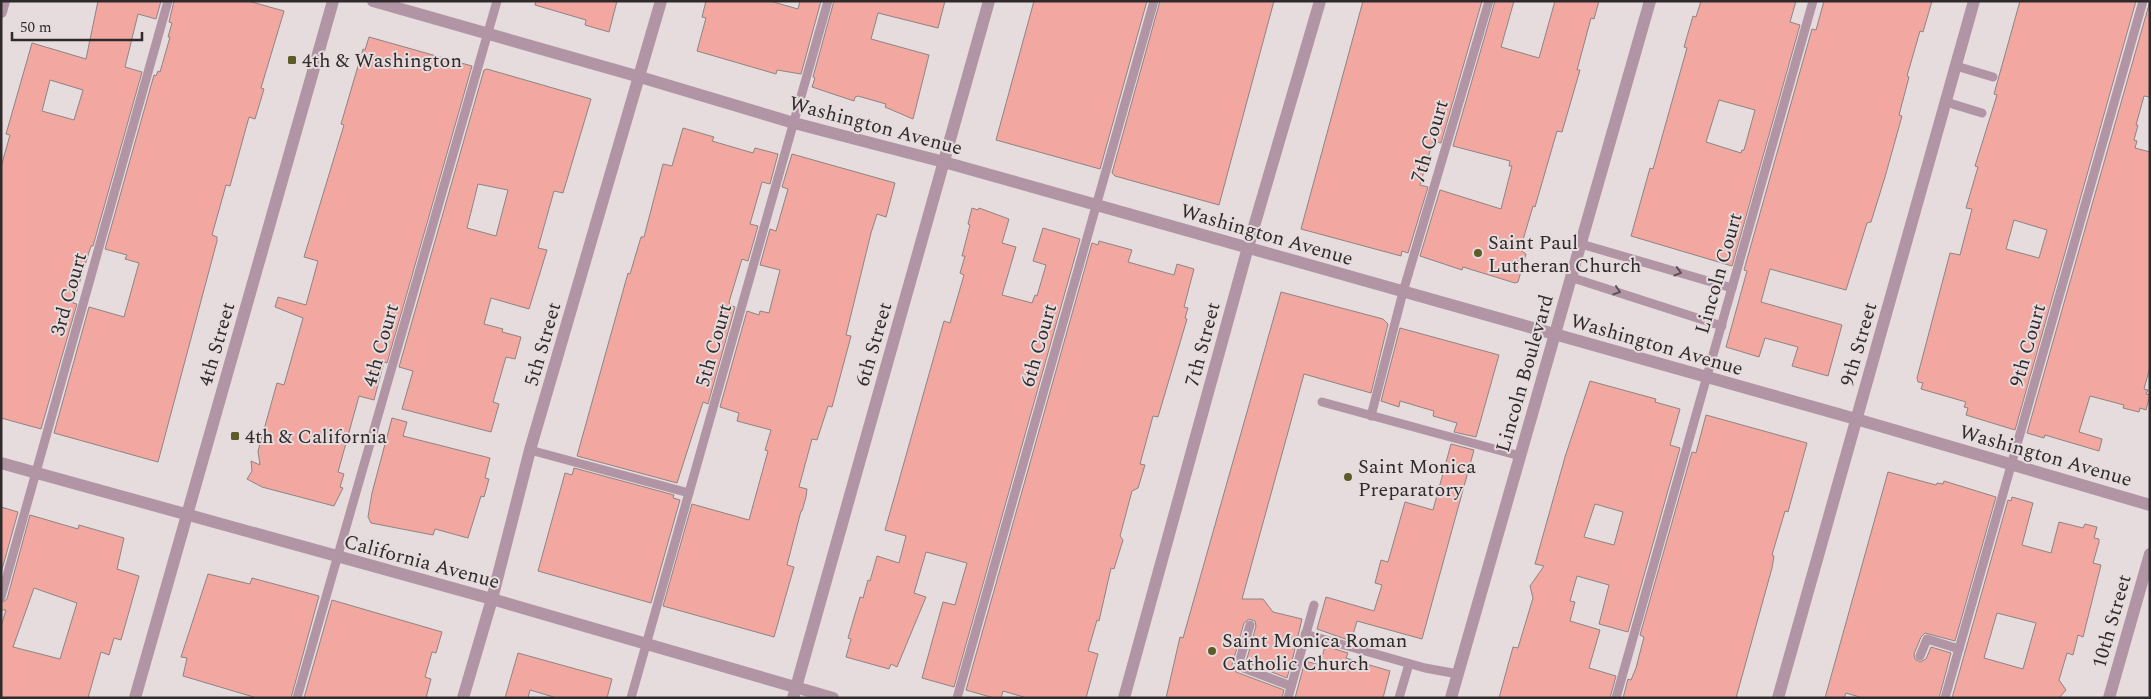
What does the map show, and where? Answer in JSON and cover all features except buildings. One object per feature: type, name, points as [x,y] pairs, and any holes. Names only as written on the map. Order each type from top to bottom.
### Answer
[{"type":"street","points":[[1,12],[4,1]]},
{"type":"street","name":"4th Street","points":[[135,698],[333,1]]},
{"type":"street","name":"Washington Avenue","points":[[373,1],[640,76],[794,123],[944,162],[1856,419],[2150,505]]},
{"type":"street","name":"5th Street","points":[[463,698],[492,599],[530,450],[661,1]]},
{"type":"street","name":"6th Street","points":[[794,692],[989,1]]},
{"type":"street","name":"7th Street","points":[[1124,698],[1248,247],[1320,1]]},
{"type":"street","name":"Lincoln Boulevard","points":[[1452,698],[1570,276],[1581,244],[1650,1]]},
{"type":"street","name":"9th Street","points":[[1778,698],[1974,1]]},
{"type":"street","name":"California Avenue","points":[[1,463],[492,599],[794,692],[833,698]]},
{"type":"street","name":"10th Street","points":[[2109,698],[2150,554]]},
{"type":"lane","name":"3rd Court","points":[[1,597],[168,1]]},
{"type":"lane","name":"4th Court","points":[[297,698],[497,1]]},
{"type":"lane","name":"5th Court","points":[[631,698],[828,1]]},
{"type":"lane","name":"6th Court","points":[[958,698],[1154,1]]},
{"type":"lane","name":"7th Court","points":[[1371,416],[1403,292],[1489,1]]},
{"type":"lane","name":"Lincoln Court","points":[[1616,698],[1813,1]]},
{"type":"lane","name":"9th Court","points":[[1945,698],[2143,1]]},
{"type":"lane","points":[[1956,66],[1993,77]]},
{"type":"lane","points":[[1946,102],[1982,113]]},
{"type":"lane","points":[[1581,244],[1732,288]]},
{"type":"lane","points":[[1570,276],[1722,326]]},
{"type":"lane","points":[[1322,402],[1520,456]]},
{"type":"lane","points":[[530,450],[689,493]]},
{"type":"lane","points":[[1288,698],[1314,605]]},
{"type":"lane","points":[[1250,625],[1238,666],[1291,686]]},
{"type":"lane","points":[[1305,634],[1409,664],[1458,674]]},
{"type":"lane","points":[[1920,656],[1927,639],[1959,649]]},
{"type":"lane","points":[[1399,698],[1409,664]]},
{"type":"place","name":"4th & Washington","points":[[292,60]]},
{"type":"place","name":"Saint Paul Lutheran Church","points":[[1478,253]]},
{"type":"place","name":"4th & California","points":[[235,436]]},
{"type":"place","name":"Saint Monica Preparatory","points":[[1348,477]]},
{"type":"place","name":"Saint Monica Roman Catholic Church","points":[[1212,651]]}]
